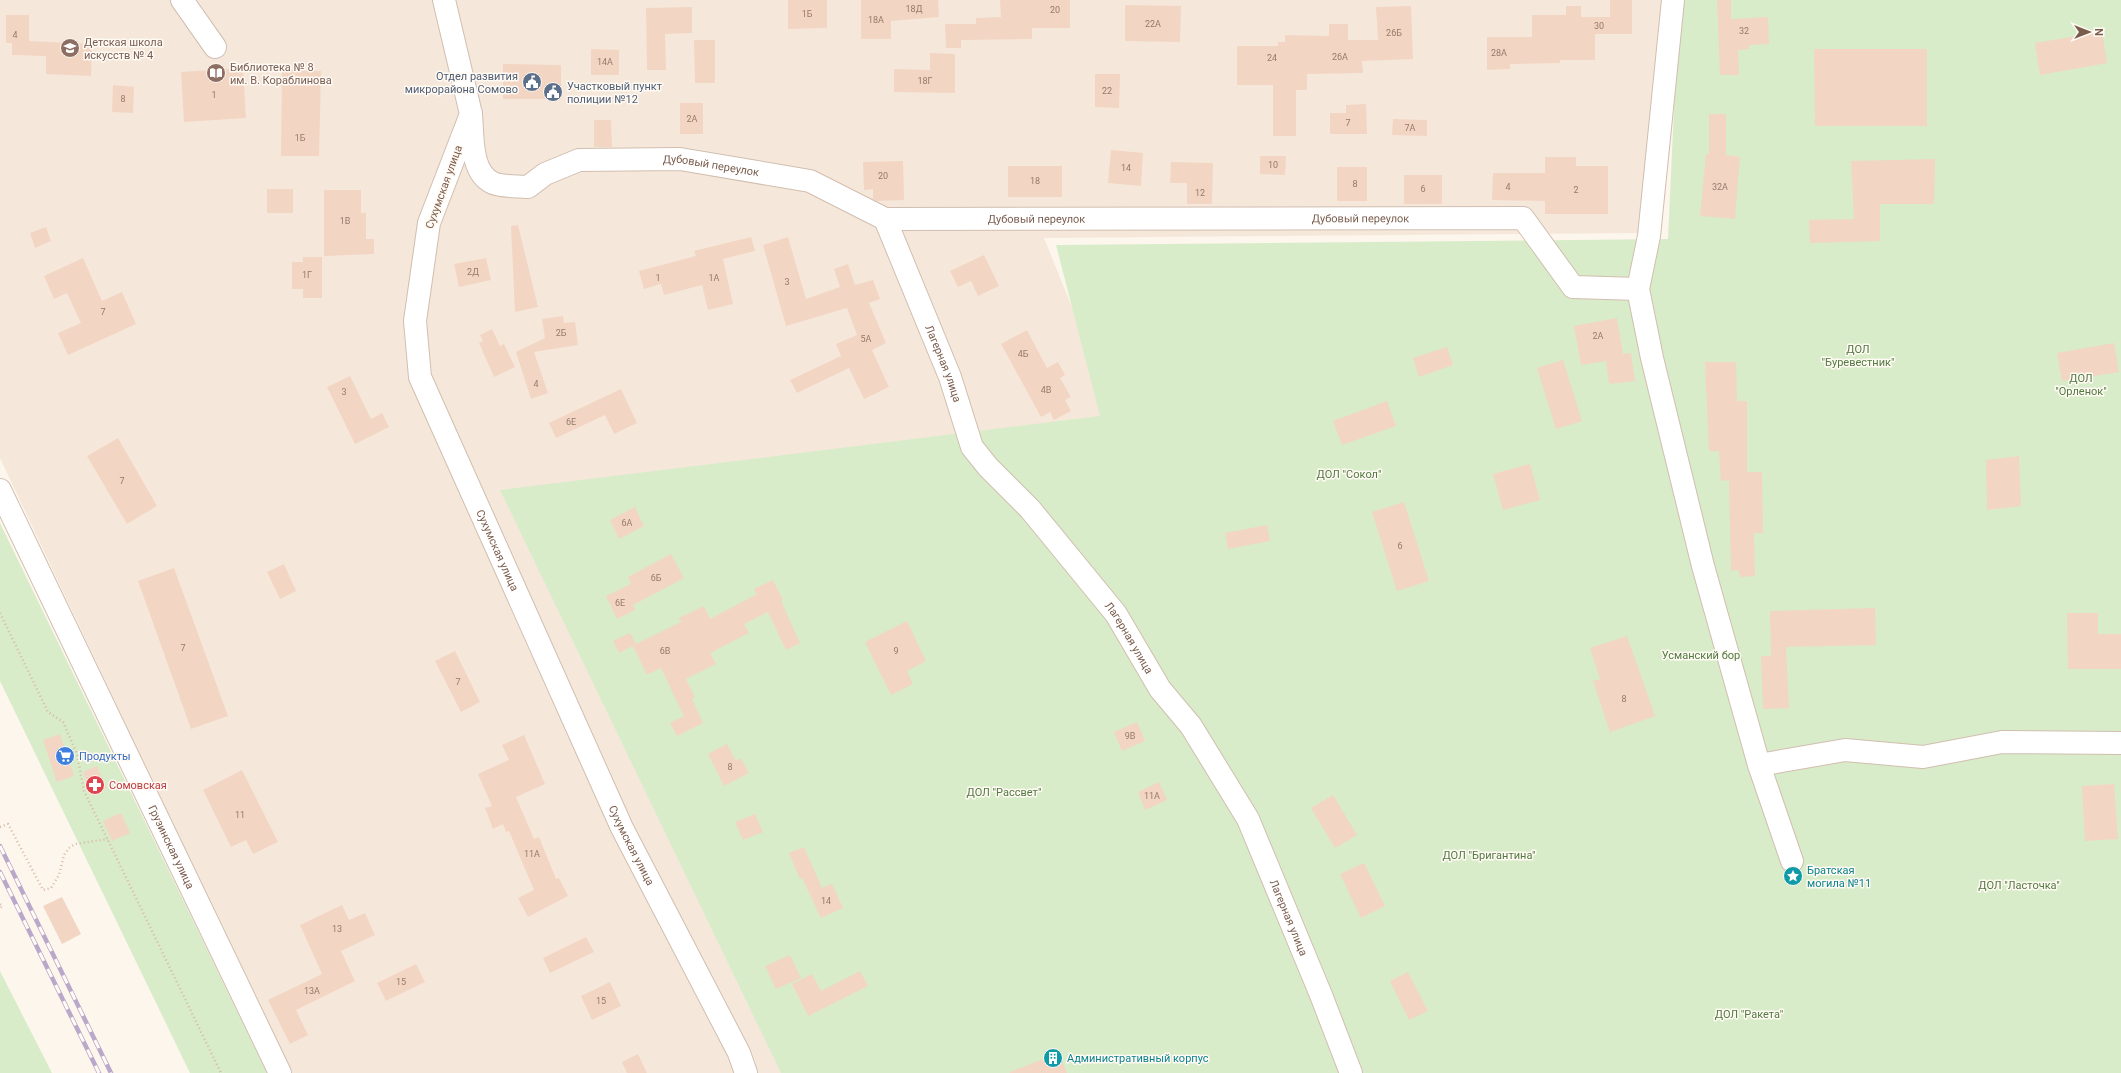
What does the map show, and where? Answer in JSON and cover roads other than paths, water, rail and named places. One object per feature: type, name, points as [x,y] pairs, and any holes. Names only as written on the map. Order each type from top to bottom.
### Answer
[{"type":"street","points":[[182,0],[215,47]]},
{"type":"street","points":[[444,0],[471,114]]},
{"type":"street","points":[[1673,0],[1649,236],[1638,289],[1652,358],[1701,559],[1759,765],[1792,861]]},
{"type":"street","name":"Дубовый переулок","points":[[471,114],[476,162],[482,175],[494,183],[528,187],[545,174],[579,160],[680,159],[810,181],[885,219],[1523,218],[1573,287],[1638,289]]},
{"type":"street","name":"Сухумская улица","points":[[471,114],[429,223],[415,321],[420,377],[622,828],[739,1053],[746,1073]]},
{"type":"street","name":"Лагерная улица","points":[[885,219],[950,377],[972,447],[988,467],[1030,509],[1116,614],[1160,689],[1195,732],[1248,819],[1318,988],[1351,1073]]},
{"type":"street","name":"Грузинская улица","points":[[0,490],[280,1073]]},
{"type":"street","points":[[1759,765],[1845,750],[1923,757],[2002,742],[2121,743]]},
{"type":"railway","points":[[0,846],[111,1073]]},
{"type":"railway","points":[[0,872],[99,1073]]},
{"type":"place","name":"Детская школа искусств № 4","points":[[70,48]]},
{"type":"place","name":"Библиотека № 8 им. В. Кораблинова","points":[[216,73]]},
{"type":"place","name":"Отдел развития микрорайона Сомово","points":[[532,82]]},
{"type":"place","name":"Участковый пункт полиции №12","points":[[553,92]]},
{"type":"place","name":"Продукты","points":[[65,756]]},
{"type":"place","name":"Сомовская","points":[[95,785]]},
{"type":"place","name":"Братская могила №11","points":[[1793,876]]},
{"type":"place","name":"Административный корпус","points":[[1053,1058]]},
{"type":"park label","name":"ДОЛ \"Буревестник\"","points":[[1858,355]]},
{"type":"park label","name":"ДОЛ \"Орленок\"","points":[[2081,384]]},
{"type":"park label","name":"ДОЛ \"Сокол\"","points":[[1349,474]]},
{"type":"park label","name":"Усманский бор","points":[[1701,655]]},
{"type":"park label","name":"ДОЛ \"Рассвет\"","points":[[1004,792]]},
{"type":"park label","name":"ДОЛ \"Бригантина\"","points":[[1489,855]]},
{"type":"park label","name":"ДОЛ \"Ласточка\"","points":[[2019,885]]},
{"type":"park label","name":"ДОЛ \"Ракета\"","points":[[1749,1014]]}]
